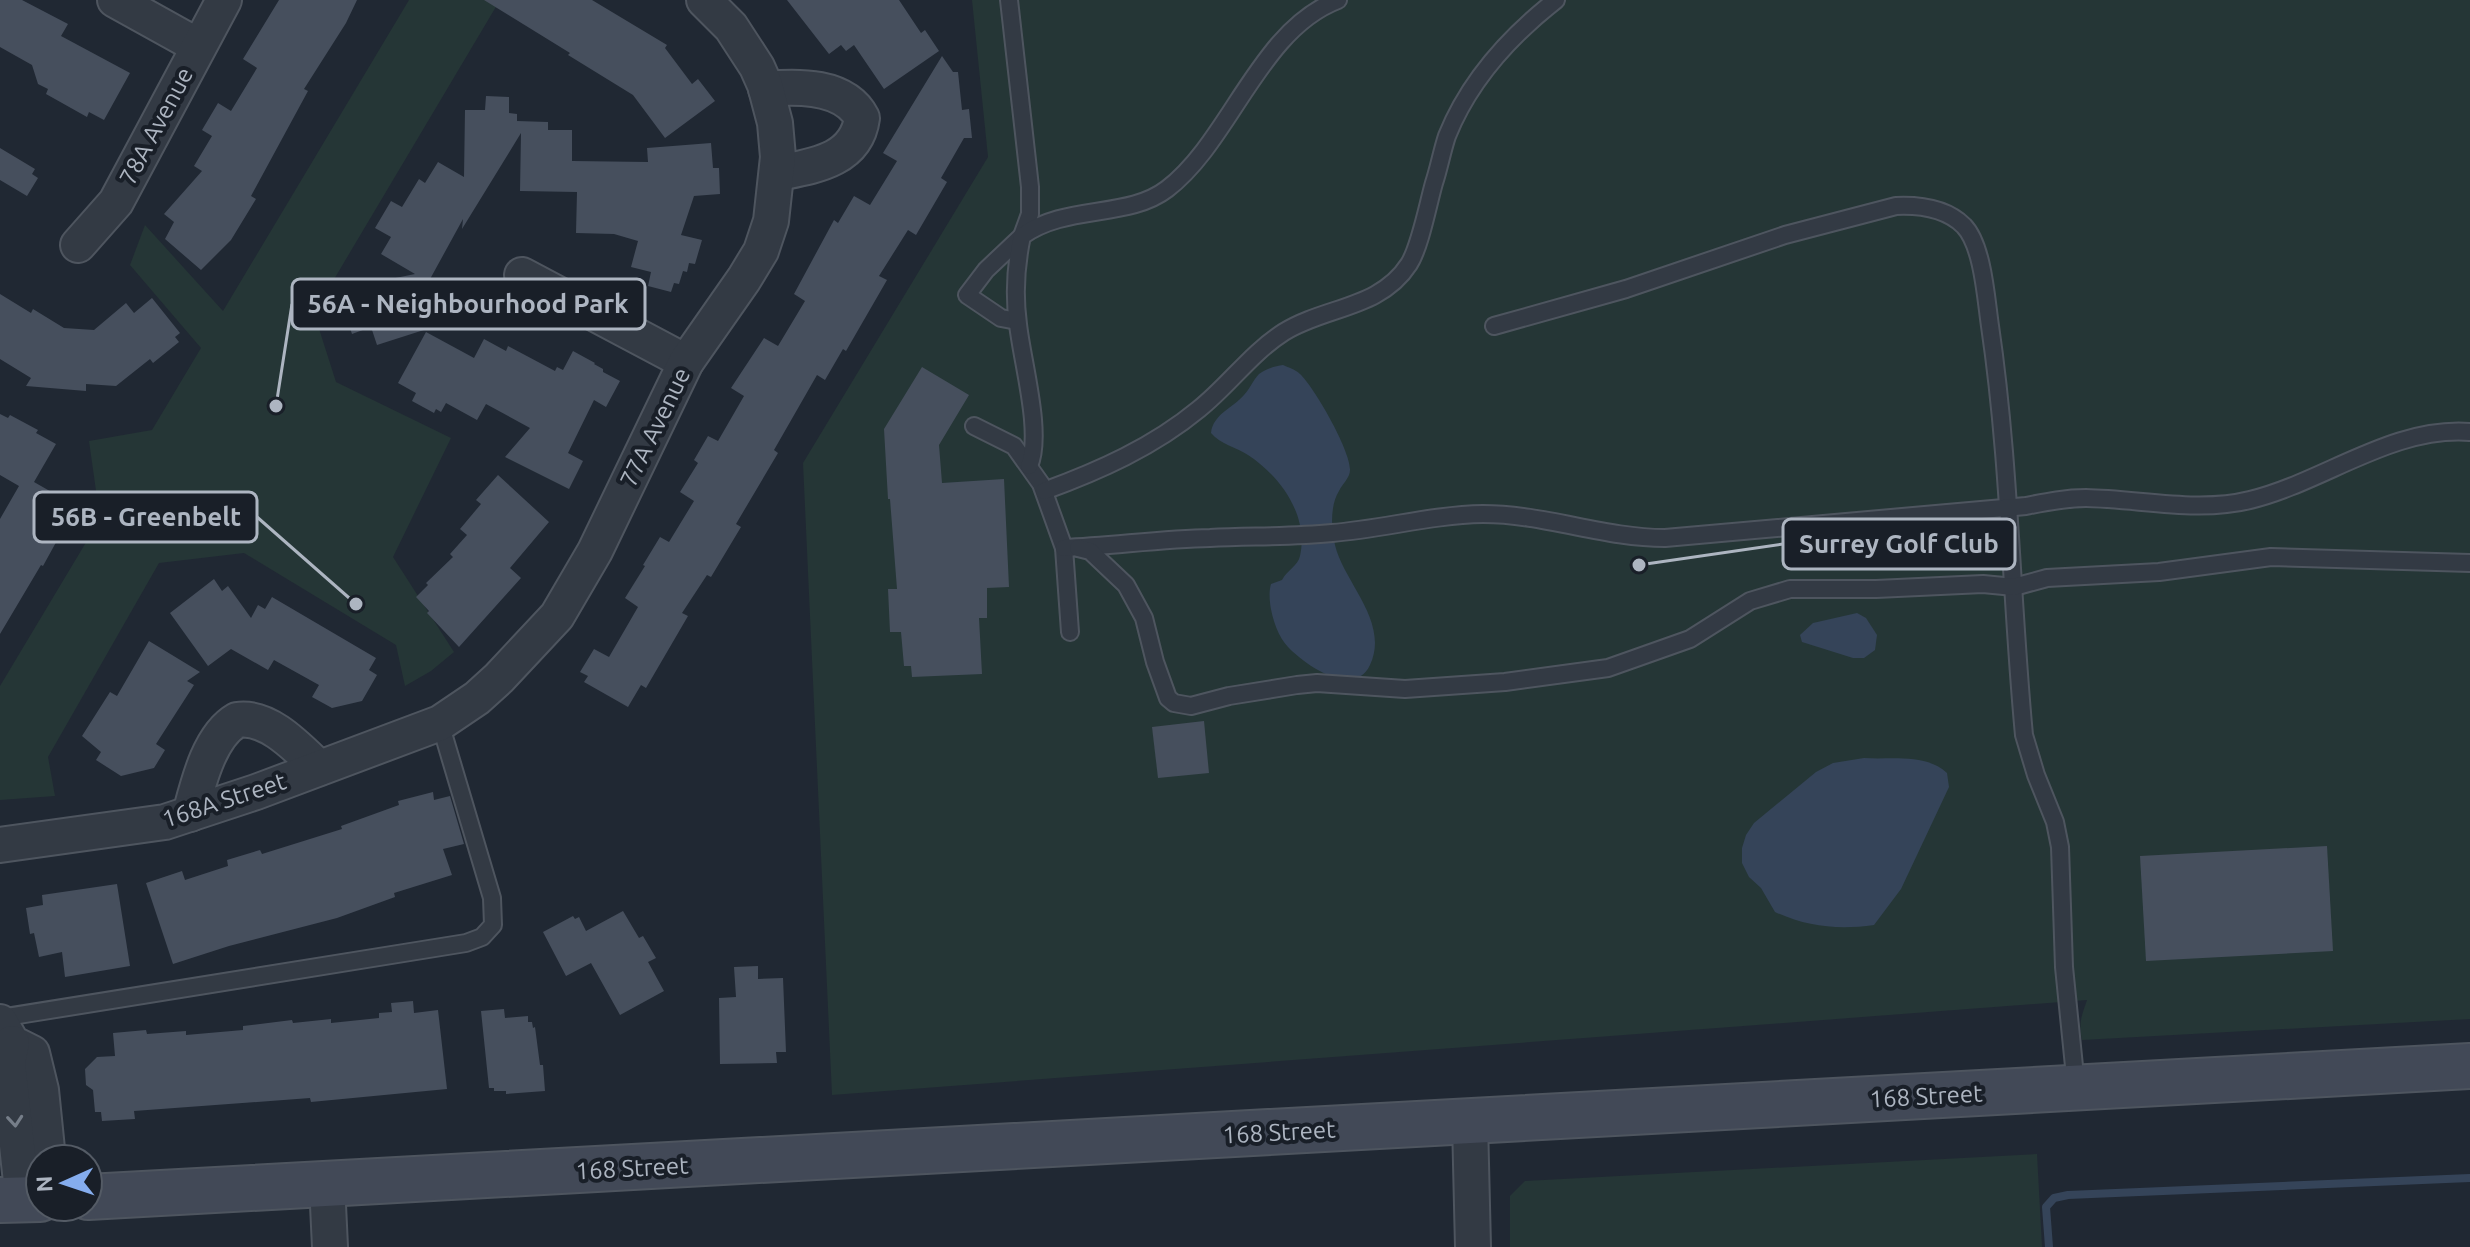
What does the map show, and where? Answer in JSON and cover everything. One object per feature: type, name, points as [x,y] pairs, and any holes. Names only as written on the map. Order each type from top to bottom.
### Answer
[{"type":"main road","name":"168 Street","points":[[104,1196],[2470,1066]]},
{"type":"street","points":[[115,0],[198,46]]},
{"type":"street","name":"78A Avenue","points":[[78,245],[116,202],[224,0]]},
{"type":"street","name":"77A Avenue","points":[[440,723],[477,698],[499,678],[557,616],[595,551],[686,362],[761,251],[771,221],[778,173],[776,132],[766,89],[757,67],[731,27],[704,0]]},
{"type":"street","points":[[766,89],[810,87],[823,90],[853,107],[862,118],[858,135],[839,156],[778,173]]},
{"type":"street","points":[[522,275],[686,362]]},
{"type":"street","points":[[190,814],[201,771],[222,733],[237,720],[255,720],[291,741],[319,768]]},
{"type":"street","name":"168A Street","points":[[0,845],[165,822],[440,723]]},
{"type":"street","points":[[4,1028],[32,1053],[41,1090],[46,1143]]},
{"type":"street","points":[[4,1028],[21,1200]]},
{"type":"street","points":[[1470,1122],[1473,1247]]},
{"type":"street","points":[[327,1184],[330,1247]]},
{"type":"lane","points":[[1009,0],[1030,187],[1030,214],[1018,253],[1017,321],[1032,419],[1034,453],[1029,466]]},
{"type":"lane","points":[[1017,321],[1001,318],[967,295],[993,262],[1035,227],[1066,215],[1130,205],[1164,192],[1207,146],[1260,69],[1292,31],[1311,13],[1338,0]]},
{"type":"lane","points":[[1044,491],[1079,478],[1156,440],[1197,410],[1225,386],[1253,355],[1285,331],[1383,292],[1399,278],[1412,261],[1447,137],[1463,103],[1486,68],[1528,22],[1556,0]]},
{"type":"lane","points":[[1494,326],[1626,289],[1785,235],[1864,213],[1914,205],[1946,214],[1965,227],[1979,261],[2002,415],[2024,735],[2055,822],[2060,847],[2064,967],[2076,1087]]},
{"type":"lane","points":[[974,426],[1014,446],[1044,491],[1071,548],[1070,632]]},
{"type":"lane","points":[[1071,548],[1211,537],[1336,533],[1390,523],[1485,514],[1553,521],[1639,538],[1665,538],[2085,498],[2225,505],[2273,493],[2397,442],[2442,432],[2470,432]]},
{"type":"lane","points":[[1071,548],[1090,551],[1126,585],[1144,618],[1168,698],[1174,703],[1191,706],[1229,696],[1317,683],[1405,689],[1505,682],[1608,668],[1690,639],[1750,601],[1790,589],[1971,584],[2014,587],[2047,578],[2159,572],[2271,557],[2470,563]]},
{"type":"lane","points":[[4,1028],[466,943],[482,937],[493,925],[492,898],[440,723]]},
{"type":"shaded area","points":[[409,0],[500,0],[314,313],[336,382],[451,438],[393,557],[454,652],[431,671],[405,686],[396,645],[244,553],[159,563],[48,757],[55,796],[0,800],[0,686],[100,519],[89,441],[152,430],[201,348],[130,265],[145,225],[223,311]]},
{"type":"shaded area","points":[[972,0],[2470,0],[2470,1019],[2082,1040],[2082,1015],[2087,1000],[832,1095],[803,463],[988,157]]},
{"type":"shaded area","points":[[2037,1154],[2042,1247],[1510,1247],[1510,1196],[1525,1181]]},
{"type":"water","points":[[1283,365],[1298,372],[1314,392],[1331,420],[1349,461],[1349,476],[1334,503],[1333,532],[1340,559],[1370,618],[1375,649],[1363,675],[1353,679],[1329,676],[1317,670],[1283,641],[1271,608],[1270,591],[1271,584],[1282,580],[1300,556],[1302,541],[1296,512],[1271,474],[1248,455],[1211,433],[1215,421],[1240,400],[1259,374]]},
{"type":"water","points":[[1857,613],[1866,618],[1877,635],[1875,650],[1864,658],[1853,658],[1802,642],[1800,635],[1813,623]]},
{"type":"water","points":[[1864,758],[1919,760],[1947,773],[1949,787],[1901,889],[1874,925],[1823,926],[1775,912],[1742,863],[1746,835],[1754,823],[1816,772],[1833,763]]},
{"type":"building","points":[[0,0],[22,0],[68,24],[61,36],[130,73],[104,120],[89,112],[87,117],[46,94],[48,89],[38,84],[32,65],[0,47]]},
{"type":"building","points":[[279,0],[357,0],[304,89],[308,91],[251,196],[256,199],[231,240],[201,270],[165,239],[174,222],[164,214],[202,171],[194,166],[212,136],[202,130],[218,103],[231,111],[257,68],[243,59]]},
{"type":"building","points":[[484,0],[592,0],[667,45],[665,48],[692,84],[698,79],[715,101],[665,138],[633,95]]},
{"type":"building","points":[[787,0],[899,0],[921,33],[925,30],[939,51],[884,89],[854,45],[846,51],[841,45],[829,54]]},
{"type":"building","points":[[942,56],[953,72],[958,72],[962,110],[969,109],[972,138],[964,138],[941,178],[947,182],[916,235],[908,230],[879,276],[887,280],[846,351],[843,349],[825,380],[817,375],[774,450],[778,453],[736,524],[741,527],[711,577],[707,575],[682,613],[688,616],[646,688],[641,685],[628,707],[584,682],[588,676],[580,672],[594,649],[609,657],[638,607],[625,598],[660,537],[669,542],[694,501],[680,492],[698,463],[694,460],[708,436],[718,441],[744,396],[731,388],[764,338],[778,346],[805,301],[794,294],[834,220],[838,223],[854,196],[870,205],[897,161],[883,153]]},
{"type":"building","points":[[486,96],[509,97],[509,113],[517,114],[517,121],[548,122],[548,130],[572,130],[572,161],[648,162],[647,148],[711,143],[713,168],[719,168],[720,194],[694,196],[681,235],[702,240],[695,264],[689,263],[687,272],[683,271],[679,284],[674,283],[671,292],[648,286],[651,272],[631,267],[638,241],[614,234],[576,233],[577,192],[520,191],[521,133],[462,229],[463,219],[418,301],[427,329],[377,345],[371,327],[352,334],[344,310],[361,304],[356,286],[415,274],[381,254],[391,237],[375,228],[391,201],[402,207],[419,179],[425,183],[438,162],[464,177],[465,110],[485,110]]},
{"type":"building","points":[[0,148],[35,169],[32,174],[38,178],[27,196],[0,180]]},
{"type":"building","points":[[0,294],[64,328],[94,330],[126,303],[134,313],[152,298],[180,333],[175,337],[179,342],[153,363],[150,359],[116,386],[86,384],[86,391],[26,386],[31,378],[0,359]]},
{"type":"building","points":[[426,332],[474,358],[484,339],[506,351],[508,346],[555,371],[557,367],[563,370],[573,351],[620,381],[606,407],[594,400],[568,453],[583,461],[569,489],[505,457],[530,428],[486,404],[477,420],[446,403],[441,412],[436,409],[434,413],[412,401],[416,393],[398,383]]},
{"type":"building","points":[[922,367],[969,395],[939,445],[942,483],[1004,479],[1009,587],[987,588],[987,618],[979,618],[982,674],[912,677],[911,666],[904,666],[901,632],[890,632],[888,589],[897,589],[884,429]]},
{"type":"building","points":[[0,414],[8,418],[10,415],[38,430],[36,433],[56,444],[34,482],[76,506],[0,634],[0,519],[19,486],[0,475]]},
{"type":"building","points":[[498,475],[549,522],[510,568],[521,578],[459,647],[416,597],[453,557],[450,554],[467,535],[460,529],[481,504],[476,500]]},
{"type":"building","points":[[214,579],[222,591],[228,586],[251,618],[258,605],[265,609],[272,597],[376,658],[369,670],[377,675],[362,701],[332,708],[312,697],[319,685],[274,660],[268,670],[231,649],[208,666],[170,613]]},
{"type":"building","points":[[149,641],[200,672],[187,681],[194,685],[156,744],[165,750],[154,768],[121,776],[96,760],[101,752],[82,736],[110,692],[117,696]]},
{"type":"building","points":[[1204,721],[1209,773],[1158,778],[1152,727]]},
{"type":"building","points":[[433,792],[434,800],[450,796],[464,844],[443,849],[452,875],[394,893],[395,897],[337,918],[173,964],[146,883],[182,871],[185,880],[228,866],[227,860],[260,850],[262,854],[342,829],[341,826],[399,805],[398,801]]},
{"type":"building","points":[[2327,846],[2333,951],[2146,961],[2140,856]]},
{"type":"building","points":[[117,884],[130,966],[65,977],[62,952],[39,957],[34,933],[30,934],[26,908],[43,905],[42,895]]},
{"type":"building","points":[[623,911],[639,938],[643,936],[656,958],[648,962],[664,991],[620,1015],[591,963],[566,976],[543,932],[573,916],[575,919],[579,917],[586,931]]},
{"type":"building","points":[[758,966],[758,979],[783,978],[786,1052],[776,1052],[777,1063],[720,1064],[719,998],[736,997],[734,967]]},
{"type":"building","points":[[413,1001],[414,1013],[438,1010],[447,1089],[311,1102],[310,1098],[134,1111],[135,1119],[102,1121],[101,1112],[95,1112],[93,1090],[86,1085],[85,1069],[97,1057],[115,1056],[113,1033],[186,1031],[186,1035],[243,1030],[243,1026],[292,1020],[293,1023],[331,1019],[331,1023],[379,1018],[379,1013],[392,1012],[391,1003]]},
{"type":"building","points":[[504,1009],[505,1018],[528,1016],[528,1022],[535,1027],[545,1091],[506,1094],[506,1091],[489,1088],[481,1011]]},
{"type":"waterway","points":[[2049,1247],[2046,1207],[2054,1198],[2068,1195],[2470,1178]]},
{"type":"place","name":"56A - Neighbourhood Park","points":[[276,406]]},
{"type":"place","name":"Surrey Golf Club","points":[[1639,565]]},
{"type":"place","name":"56B - Greenbelt","points":[[356,604]]}]
